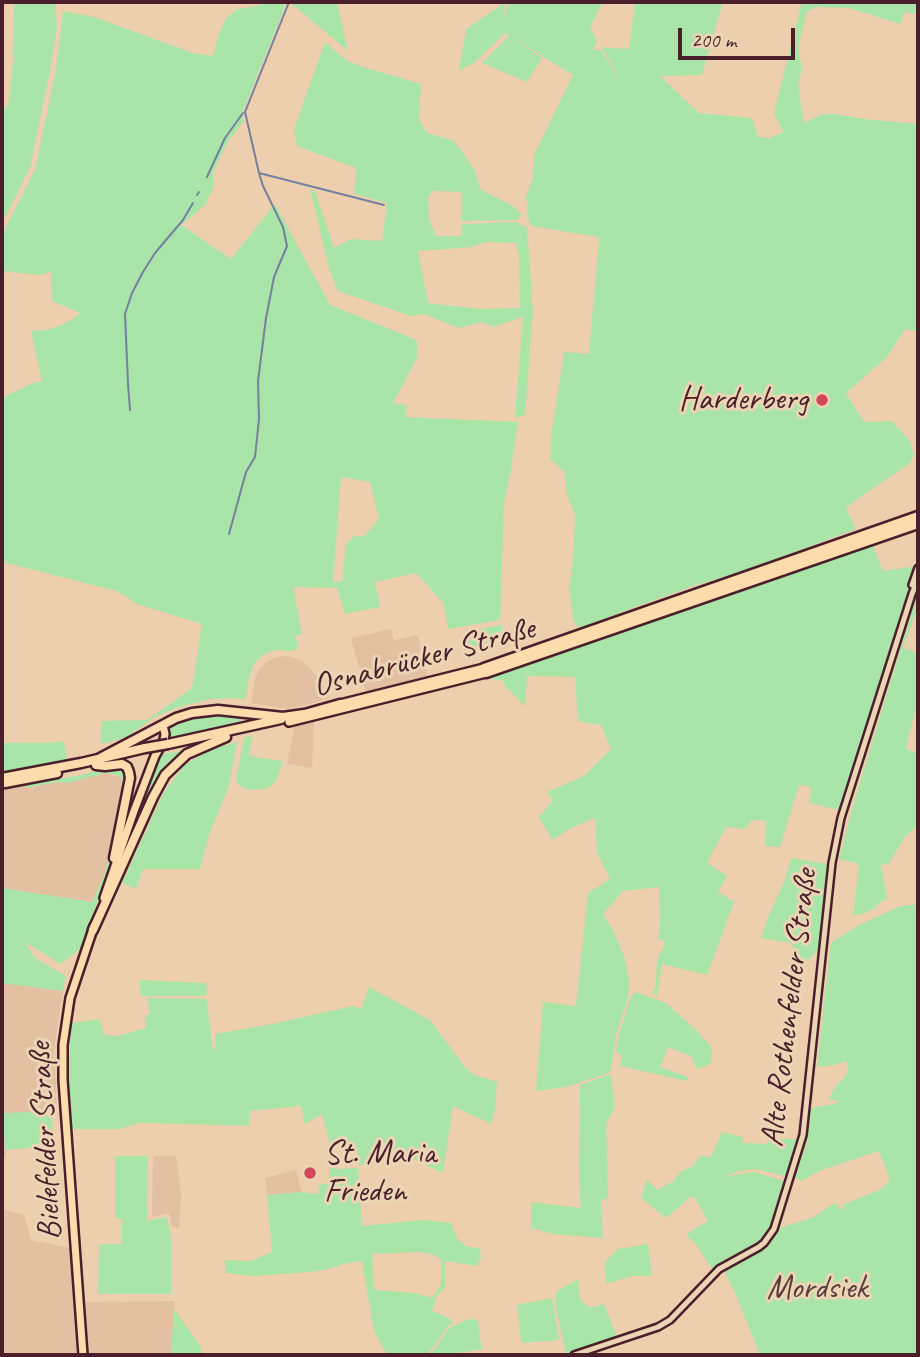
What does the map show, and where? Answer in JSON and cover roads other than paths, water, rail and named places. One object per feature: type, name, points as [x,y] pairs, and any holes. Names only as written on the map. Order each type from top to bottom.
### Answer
[{"type":"highway","name":"Osnabrücker Straße","points":[[485,670],[918,522]]},
{"type":"highway","name":"Osnabrücker Straße","points":[[2,783],[340,704]]},
{"type":"highway","points":[[98,762],[184,715],[207,710],[269,716],[304,714]]},
{"type":"highway","name":"Osnabrücker Straße","points":[[167,746],[226,737],[289,722]]},
{"type":"highway","points":[[93,930],[164,775],[187,754],[226,737]]},
{"type":"highway","name":"Osnabrücker Straße","points":[[2,778],[98,762]]},
{"type":"highway","points":[[98,762],[105,766],[122,764],[129,772],[114,858]]},
{"type":"main road","name":"Osnabrücker Straße","points":[[340,704],[485,670]]},
{"type":"main road","name":"Osnabrücker Straße","points":[[289,722],[485,670]]},
{"type":"main road","name":"Bielefelder Straße","points":[[93,930],[114,858],[159,740],[161,726]]},
{"type":"main road","name":"Bielefelder Straße","points":[[83,1355],[63,1080],[66,1022],[77,975],[134,811],[164,740],[165,734],[161,726]]},
{"type":"street","points":[[911,597],[918,568]]},
{"type":"street","points":[[911,597],[918,579]]},
{"type":"street","name":"Alte Rothenfelder Straße","points":[[574,1355],[670,1321],[719,1269],[759,1247],[774,1229],[803,1135],[832,863],[841,818],[911,597]]},
{"type":"waterway","points":[[289,2],[245,112],[259,173],[384,205]]},
{"type":"waterway","points":[[207,177],[225,138],[243,113]]},
{"type":"waterway","points":[[229,534],[246,472],[255,457],[259,419],[258,381],[266,318],[274,277],[287,246],[283,227],[259,173]]},
{"type":"waterway","points":[[130,410],[125,314],[143,272],[193,203]]},
{"type":"place","name":"Harderberg","points":[[822,400]]},
{"type":"place","name":"St. Maria Frieden","points":[[310,1173]]},
{"type":"park label","name":"Mordsiek","points":[[817,1289]]}]
